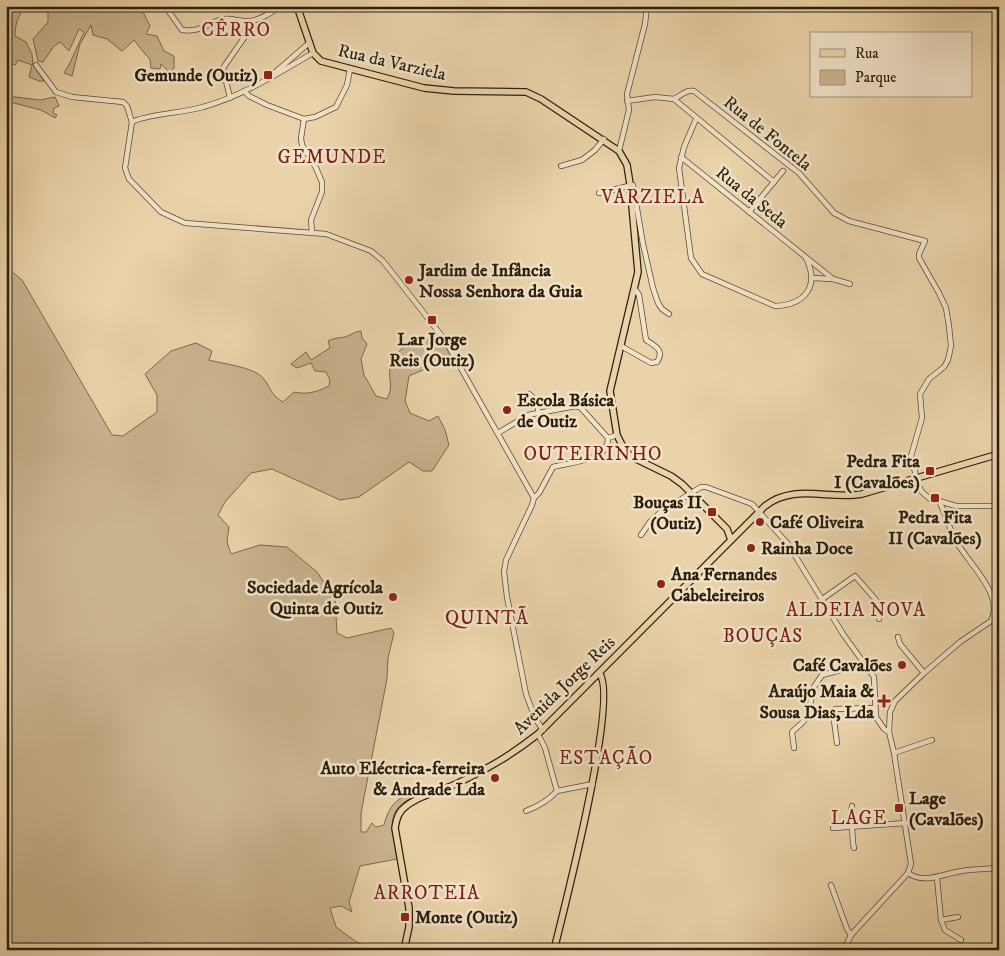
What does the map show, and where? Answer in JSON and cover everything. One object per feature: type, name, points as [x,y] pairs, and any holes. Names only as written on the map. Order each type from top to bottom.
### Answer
[{"type":"main road","name":"Rua da Varziela","points":[[297,6],[309,43],[313,52],[321,61],[424,88],[526,92],[542,99],[620,151]]},
{"type":"main road","points":[[620,151],[626,165],[630,184],[638,272],[610,391],[617,435],[625,451],[632,458],[671,476],[682,484],[727,529],[738,533]]},
{"type":"main road","name":"Avenida Jorge Reis","points":[[404,950],[410,917],[395,828],[400,812],[405,806],[472,776],[517,750],[543,730],[774,499],[787,494],[797,493],[852,495],[917,479],[999,454]]},
{"type":"main road","points":[[727,529],[731,540]]},
{"type":"main road","points":[[554,947],[593,784],[604,684],[599,673]]},
{"type":"street","points":[[165,6],[182,30],[199,30],[220,19],[250,21],[268,14],[281,6]]},
{"type":"street","points":[[620,151],[629,110],[627,94],[645,24],[646,6]]},
{"type":"street","points":[[230,98],[223,68],[246,35],[250,21]]},
{"type":"street","points":[[272,76],[272,73],[309,43]]},
{"type":"street","points":[[132,122],[142,118],[201,108],[230,98],[313,52]]},
{"type":"street","points":[[36,65],[56,92],[72,97],[123,102],[127,106],[132,122],[125,168],[129,178],[161,212],[185,223],[326,234],[365,248],[383,261],[445,340],[534,498]]},
{"type":"street","points":[[244,91],[249,96],[267,105],[304,119],[327,112],[336,107],[347,85],[350,69]]},
{"type":"street","name":"Rua de Fontela","points":[[674,99],[685,92],[694,91],[799,173],[834,213],[849,221],[925,241],[919,258],[940,293],[946,308],[950,326],[951,346],[948,360],[944,367],[929,379],[920,394],[922,418],[911,453],[917,479]]},
{"type":"street","points":[[627,101],[655,97],[674,99],[774,182]]},
{"type":"street","points":[[304,119],[301,138],[302,145],[322,182],[322,192],[311,220],[312,232]]},
{"type":"street","points":[[696,119],[681,157],[679,168],[691,258],[702,274],[775,306],[788,305],[797,302],[810,288],[812,278],[806,258]]},
{"type":"street","points":[[561,166],[582,160],[595,150],[604,139]]},
{"type":"street","name":"Rua da Seda","points":[[681,157],[833,279]]},
{"type":"street","points":[[749,212],[783,171]]},
{"type":"street","points":[[599,193],[630,184],[633,185],[643,244],[658,303],[669,314]]},
{"type":"street","name":"Rua da Seda","points":[[812,278],[833,279],[850,284]]},
{"type":"street","points":[[621,346],[651,363],[657,362],[661,355],[657,347],[646,340],[638,295],[635,289]]},
{"type":"street","points":[[529,394],[538,402],[538,413]]},
{"type":"street","points":[[498,432],[528,415],[576,406],[581,408],[608,438],[608,444],[604,451],[589,459],[553,467],[539,493],[534,498],[506,560],[504,572],[507,597],[526,694],[534,718],[543,730]]},
{"type":"street","points":[[608,438],[617,435]]},
{"type":"street","points":[[917,479],[920,489],[925,496],[939,502],[956,506],[999,506]]},
{"type":"street","points":[[641,536],[650,522],[662,511],[701,487],[706,487],[752,504],[788,544],[821,600],[874,677],[874,708],[876,717],[884,729],[889,732]]},
{"type":"street","points":[[939,502],[958,544],[984,575],[997,597],[996,615],[999,626]]},
{"type":"street","points":[[821,600],[855,576],[879,605],[880,619]]},
{"type":"street","points":[[844,950],[851,935],[908,873],[911,864],[906,823],[889,732],[889,719],[895,701],[960,642],[983,627],[996,615]]},
{"type":"street","points":[[898,638],[900,644],[924,674]]},
{"type":"street","points":[[794,748],[792,732],[803,722],[808,714],[814,687],[822,675],[864,664]]},
{"type":"street","points":[[837,743],[833,713],[835,710],[874,708]]},
{"type":"street","points":[[538,734],[545,748],[557,790]]},
{"type":"street","points":[[894,753],[932,740]]},
{"type":"street","points":[[526,811],[540,806],[551,798],[557,790],[593,784]]},
{"type":"street","points":[[852,806],[854,848]]},
{"type":"street","points":[[833,828],[906,823]]},
{"type":"street","points":[[908,873],[915,878],[937,878],[960,871],[999,868]]},
{"type":"street","points":[[937,878],[941,920],[945,930],[961,940]]},
{"type":"street","points":[[831,885],[851,935]]},
{"type":"street","points":[[941,920],[958,917]]},
{"type":"street","points":[[554,947],[564,950]]},
{"type":"green space","points":[[6,6],[25,6],[17,21],[15,36],[26,42],[32,54],[33,65],[44,81],[29,77],[32,65],[18,60],[15,65],[10,63],[12,58],[6,56]]},
{"type":"green space","points":[[46,6],[93,6],[103,12],[104,10],[111,12],[113,6],[140,6],[150,26],[146,34],[157,36],[164,51],[174,56],[174,68],[170,73],[161,64],[160,69],[151,68],[150,59],[134,40],[122,51],[107,39],[93,35],[91,25],[80,44],[72,76],[64,73],[84,32],[79,29],[69,51],[60,42],[54,46],[43,62],[38,61],[33,39],[48,22],[48,8]]},
{"type":"green space","points":[[6,96],[40,100],[55,97],[59,106],[54,108],[53,113],[57,115],[55,118],[41,110],[6,101]]},
{"type":"green space","points":[[6,267],[22,280],[112,435],[123,436],[157,412],[157,395],[145,374],[171,351],[196,343],[212,351],[209,360],[259,374],[276,397],[283,402],[294,392],[312,392],[329,386],[330,380],[326,372],[315,371],[311,363],[297,368],[291,364],[306,352],[311,360],[330,348],[328,341],[359,331],[361,331],[362,338],[367,344],[361,359],[364,375],[376,396],[387,399],[390,390],[391,364],[399,352],[412,339],[428,340],[440,337],[453,357],[409,376],[405,401],[410,413],[429,421],[438,416],[445,430],[449,445],[432,471],[423,471],[409,462],[359,497],[340,500],[272,469],[251,473],[225,502],[218,515],[229,527],[227,542],[231,554],[260,545],[287,547],[317,572],[335,599],[337,633],[347,638],[391,628],[394,633],[361,813],[361,832],[366,832],[372,823],[376,827],[384,825],[390,809],[399,799],[428,789],[427,793],[403,803],[397,809],[394,816],[393,834],[397,859],[360,866],[349,902],[352,912],[341,906],[330,908],[336,927],[355,941],[374,950],[305,950],[303,948],[294,950],[154,950],[148,942],[112,950],[100,950],[77,945],[74,950],[6,950]]},
{"type":"waterway","points":[[992,380],[999,371]]},
{"type":"place","name":"Gemunde (Outiz)","points":[[268,75]]},
{"type":"place","name":"Jardim de Infância Nossa Senhora da Guia","points":[[409,280]]},
{"type":"place","name":"Lar Jorge Reis (Outiz)","points":[[432,320]]},
{"type":"place","name":"Escola Básica de Outiz","points":[[507,410]]},
{"type":"place","name":"Pedra Fita I (Cavalões)","points":[[930,471]]},
{"type":"place","name":"Pedra Fita II (Cavalões)","points":[[935,498]]},
{"type":"place","name":"Bouças II (Outiz)","points":[[712,512]]},
{"type":"place","name":"Café Oliveira","points":[[760,522]]},
{"type":"place","name":"Rainha Doce","points":[[751,548]]},
{"type":"place","name":"Ana Fernandes Cabeleireiros","points":[[661,584]]},
{"type":"place","name":"Sociedade Agrícola Quinta de Outiz","points":[[393,597]]},
{"type":"place","name":"Café Cavalões","points":[[902,665]]},
{"type":"place","name":"Araújo Maia & Sousa Dias, Lda","points":[[884,701]]},
{"type":"place","name":"Auto Eléctrica-ferreira & Andrade Lda","points":[[495,778]]},
{"type":"place","name":"Lage (Cavalões)","points":[[899,808]]},
{"type":"place","name":"Monte (Outiz)","points":[[405,917]]},
{"type":"district","name":"CÊRRO","points":[[236,29]]},
{"type":"district","name":"GEMUNDE","points":[[332,156]]},
{"type":"district","name":"VARZIELA","points":[[653,196]]},
{"type":"district","name":"OUTEIRINHO","points":[[593,453]]},
{"type":"district","name":"ALDEIA NOVA","points":[[856,609]]},
{"type":"district","name":"QUINTÃ","points":[[487,617]]},
{"type":"district","name":"BOUÇAS","points":[[763,635]]},
{"type":"district","name":"ESTAÇÃO","points":[[606,757]]},
{"type":"district","name":"LAGE","points":[[859,817]]},
{"type":"district","name":"ARROTEIA","points":[[427,892]]}]
